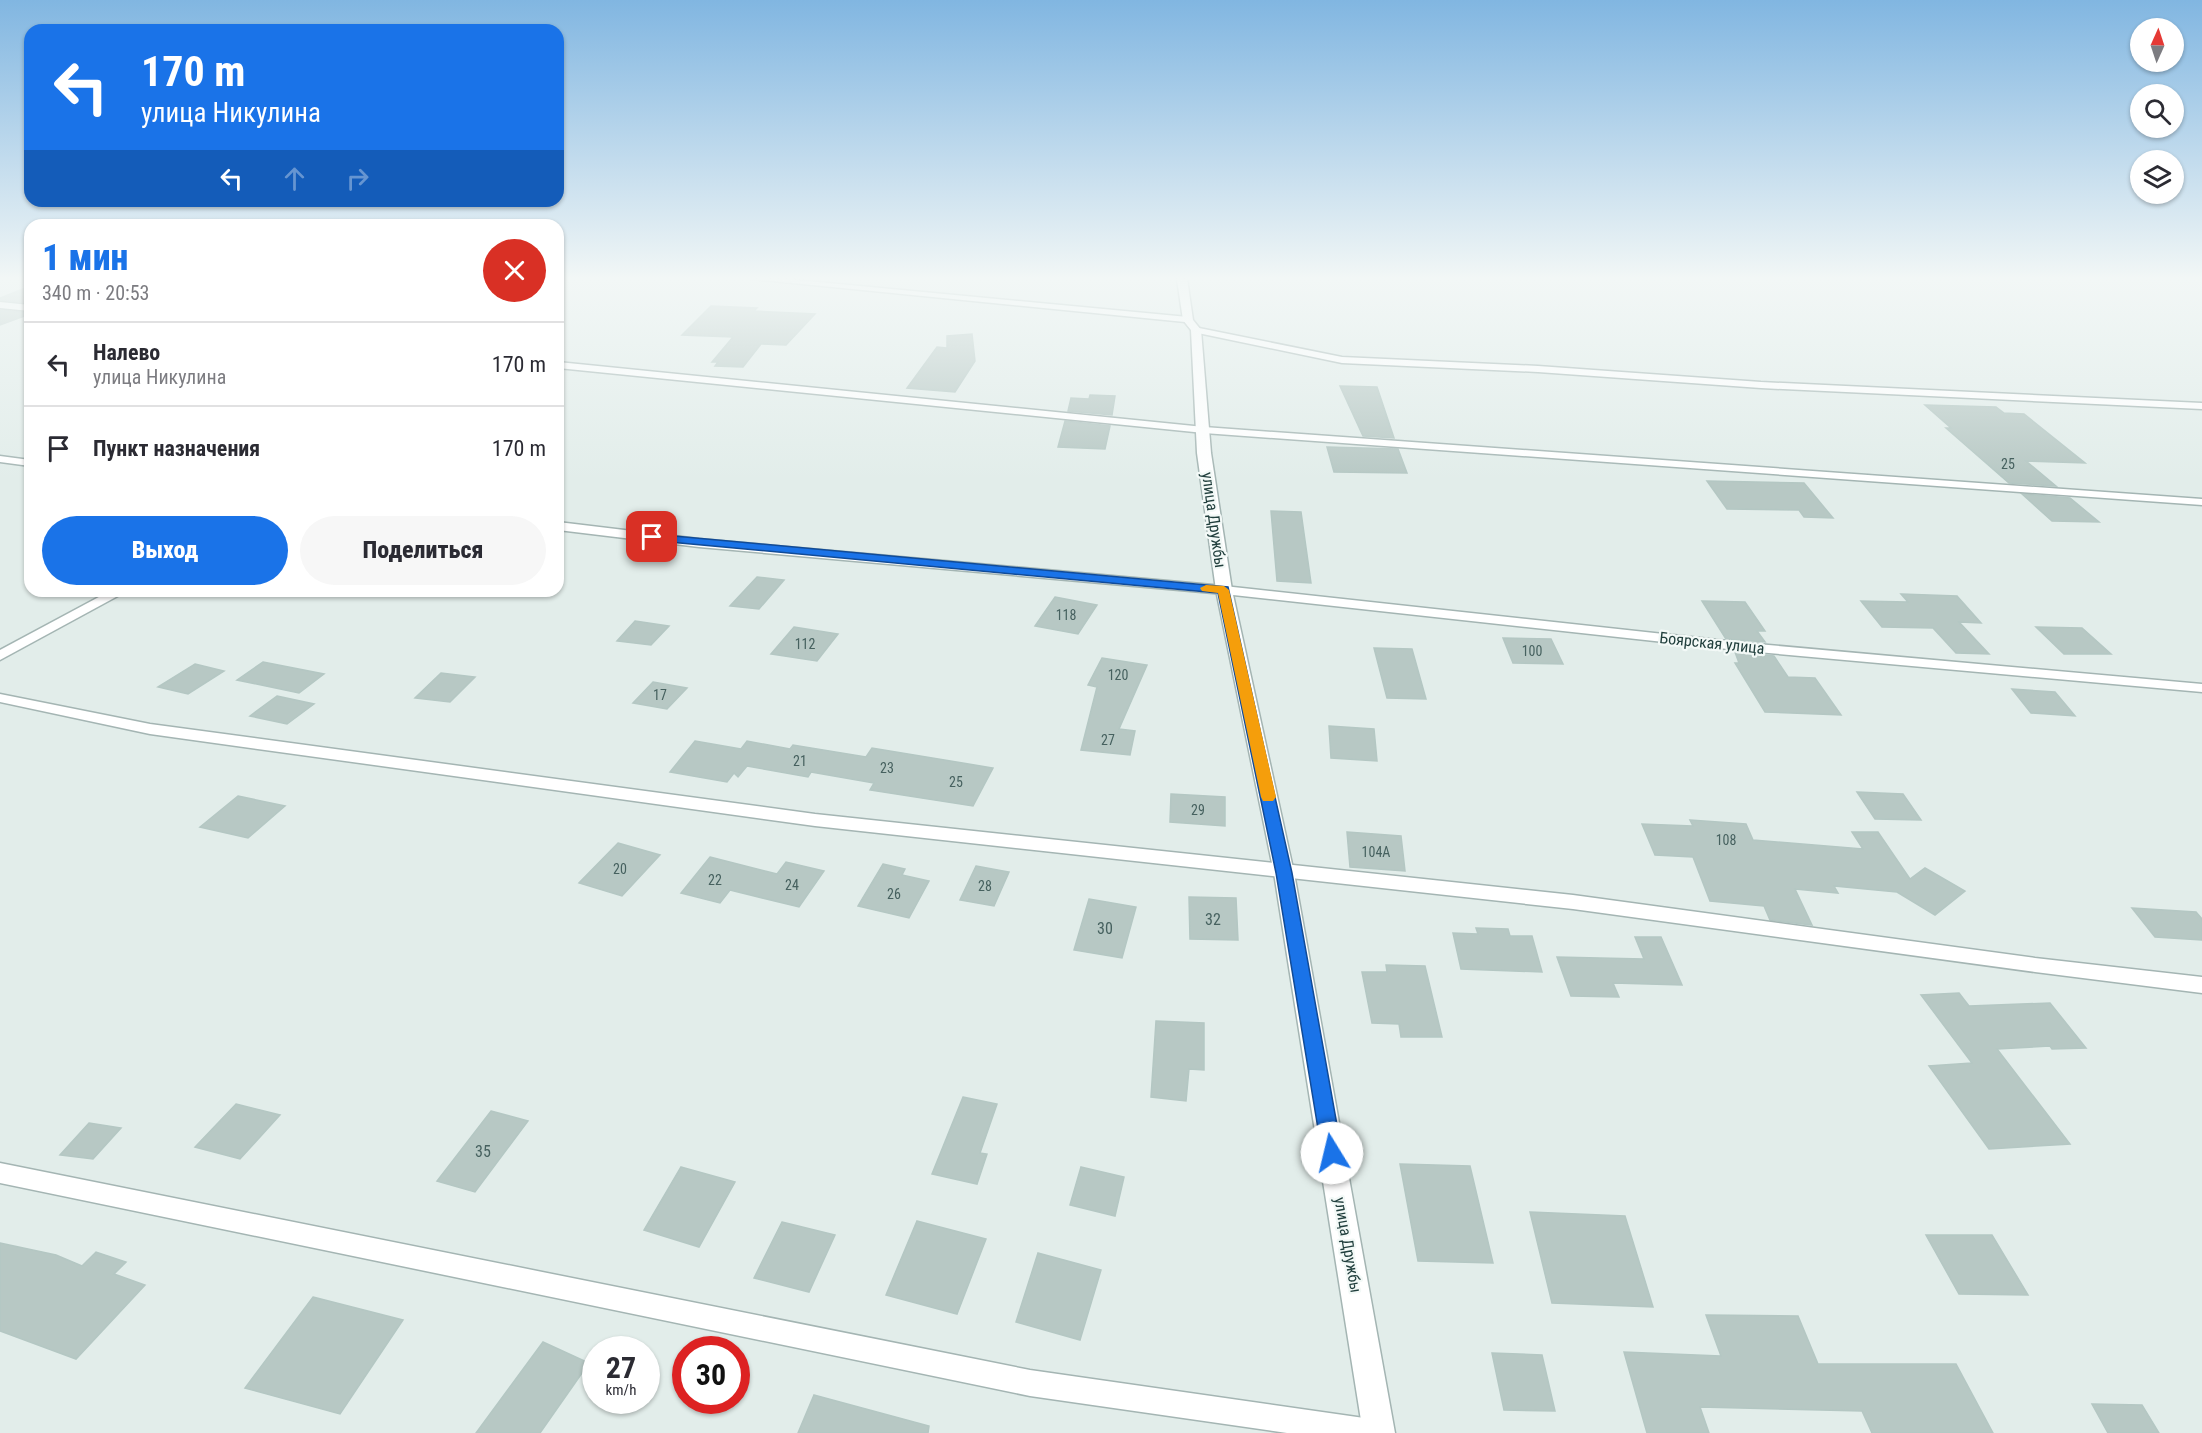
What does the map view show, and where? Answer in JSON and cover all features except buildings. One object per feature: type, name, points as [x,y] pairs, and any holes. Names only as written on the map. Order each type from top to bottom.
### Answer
[{"type":"street","name":"улица Дружбы","points":[[1194,346],[1204,430],[1204,453],[1224,590],[1284,873],[1379,1433]]},
{"type":"lane","points":[[1280,346],[1342,360],[1538,369],[1761,385],[2202,406]]},
{"type":"lane","points":[[564,366],[1204,430],[2202,502]]},
{"type":"lane","points":[[0,459],[24,462]]},
{"type":"lane","name":"Боярская улица","points":[[564,527],[699,543],[1224,590],[1746,647],[2202,688]]},
{"type":"lane","points":[[0,656],[109,597]]},
{"type":"lane","points":[[0,698],[150,729],[814,820],[1573,903],[2035,966],[2202,985]]},
{"type":"lane","points":[[0,1173],[1030,1383],[1379,1433]]},
{"type":"slow traffic","points":[[1206,588],[1224,590],[1268,797]]},
{"type":"route","points":[[652,537],[1224,590],[1284,873],[1332,1153]]}]
